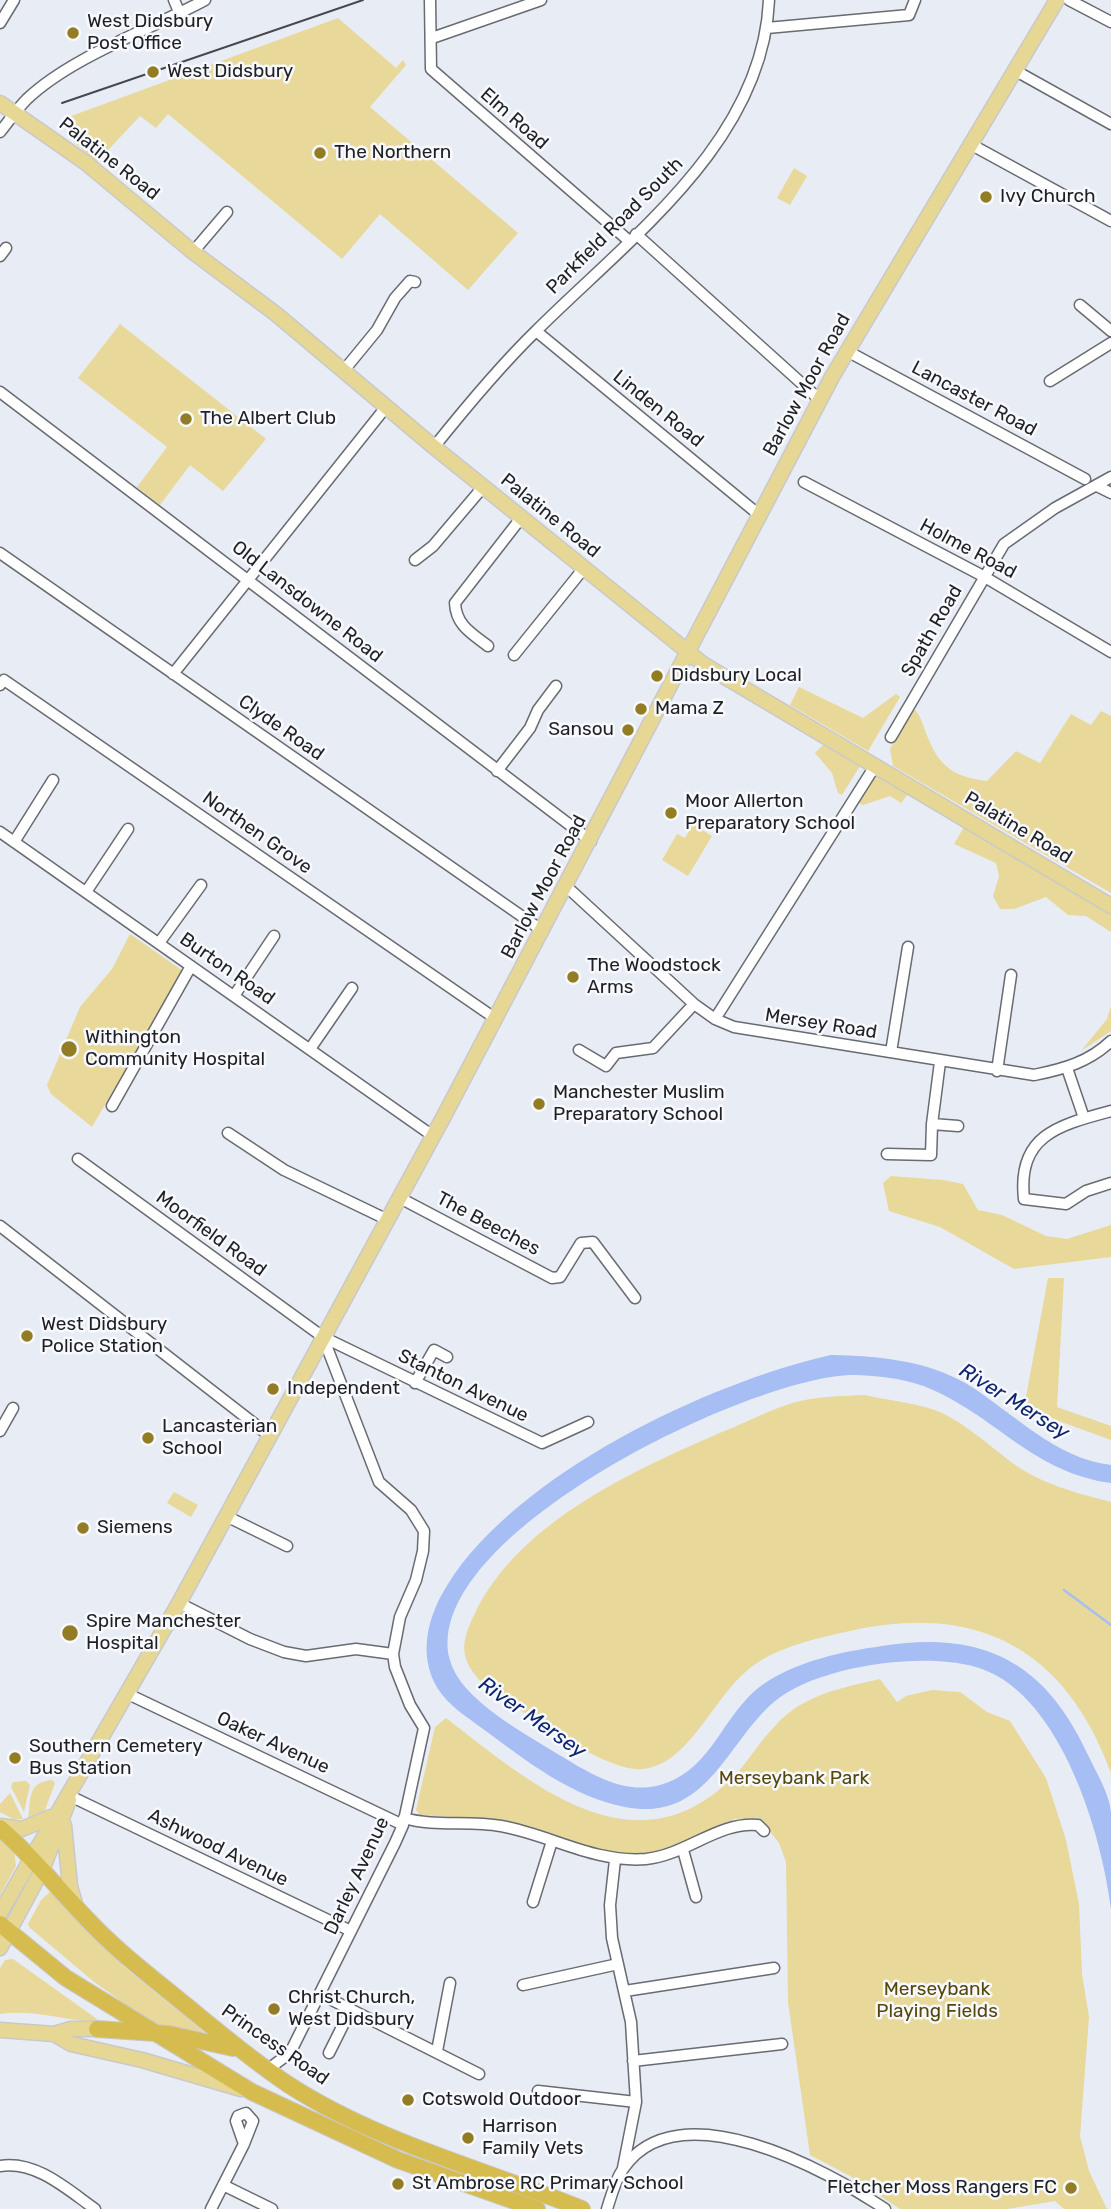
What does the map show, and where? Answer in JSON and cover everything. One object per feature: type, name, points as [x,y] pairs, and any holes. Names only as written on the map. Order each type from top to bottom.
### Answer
[{"type":"highway","name":"Princess Road","points":[[0,1827],[38,1862],[76,1907],[135,1963],[237,2049],[267,2070],[329,2109],[410,2144],[582,2209]]},
{"type":"highway","points":[[6,1928],[66,1978],[151,2033],[252,2092],[398,2160],[537,2209]]},
{"type":"highway","points":[[97,2029],[194,2038],[237,2049]]},
{"type":"main road","name":"Barlow Moor Road","points":[[0,1948],[6,1928],[70,1796],[180,1603],[567,887],[758,514],[847,351],[1057,0]]},
{"type":"main road","name":"Palatine Road","points":[[0,103],[86,163],[193,252],[345,369],[434,447],[715,673],[1111,906]]},
{"type":"main road","points":[[0,1827],[32,1828],[60,1817],[70,1886],[76,1907]]},
{"type":"main road","name":"Barlow Moor Road","points":[[0,1913],[38,1862]]},
{"type":"main road","points":[[0,2030],[54,2034],[71,2029],[97,2029]]},
{"type":"main road","points":[[54,2034],[71,2044],[142,2060],[252,2092]]},
{"type":"street","points":[[0,23],[15,0]]},
{"type":"street","points":[[174,0],[180,13]]},
{"type":"street","points":[[0,132],[41,88],[74,67],[205,0]]},
{"type":"street","name":"Elm Road","points":[[430,0],[432,38],[428,64],[431,69],[632,237],[820,400]]},
{"type":"street","points":[[432,38],[541,0]]},
{"type":"street","name":"Parkfield Road South","points":[[434,447],[536,331],[632,237],[712,152],[747,88],[767,27],[769,0]]},
{"type":"street","points":[[767,27],[909,15],[915,0]]},
{"type":"street","points":[[1069,0],[1111,22]]},
{"type":"street","points":[[1016,71],[1111,124]]},
{"type":"street","points":[[972,145],[1111,221]]},
{"type":"street","points":[[193,252],[227,212]]},
{"type":"street","points":[[345,369],[377,330],[395,298],[411,281],[415,282]]},
{"type":"street","points":[[1080,305],[1111,331]]},
{"type":"street","name":"Linden Road","points":[[536,331],[758,514]]},
{"type":"street","points":[[1050,381],[1111,343]]},
{"type":"street","name":"Lancaster Road","points":[[847,351],[1084,479]]},
{"type":"street","name":"Old Lansdowne Road","points":[[0,392],[591,841]]},
{"type":"street","points":[[173,674],[386,407]]},
{"type":"street","name":"Spath Road","points":[[891,737],[1004,544],[1055,508],[1111,477]]},
{"type":"street","name":"Holme Road","points":[[804,482],[984,576],[1111,652]]},
{"type":"street","points":[[1097,485],[1111,493]]},
{"type":"street","points":[[415,559],[433,547],[483,487]]},
{"type":"street","points":[[488,646],[463,627],[456,616],[455,603],[521,518]]},
{"type":"street","name":"Clyde Road","points":[[0,553],[543,931]]},
{"type":"street","points":[[514,655],[584,568]]},
{"type":"street","name":"Northen Grove","points":[[0,685],[4,680],[496,1019]]},
{"type":"street","points":[[497,771],[530,729],[538,710],[556,686]]},
{"type":"street","points":[[715,1019],[875,765]]},
{"type":"street","points":[[14,842],[53,780]]},
{"type":"street","points":[[86,892],[128,829]]},
{"type":"street","name":"Burton Road","points":[[0,832],[433,1136]]},
{"type":"street","points":[[159,943],[201,885]]},
{"type":"street","name":"Mersey Road","points":[[567,887],[694,1004],[715,1019],[734,1027],[997,1071],[1034,1074],[1067,1068],[1097,1054],[1111,1041]]},
{"type":"street","points":[[234,996],[274,936]]},
{"type":"street","points":[[891,1052],[908,947]]},
{"type":"street","points":[[112,1106],[191,966]]},
{"type":"street","points":[[997,1071],[1011,975]]},
{"type":"street","points":[[310,1049],[352,988]]},
{"type":"street","points":[[579,1050],[606,1066],[616,1053],[653,1048],[694,1004]]},
{"type":"street","points":[[887,1154],[931,1155],[940,1062]]},
{"type":"street","points":[[1067,1068],[1084,1118]]},
{"type":"street","points":[[1111,1111],[1084,1118],[1042,1137],[1029,1154],[1021,1176],[1024,1199],[1066,1205],[1086,1191],[1111,1183]]},
{"type":"street","points":[[932,1124],[958,1126]]},
{"type":"street","points":[[228,1133],[284,1170],[388,1220]]},
{"type":"street","name":"Moorfield Road","points":[[78,1159],[323,1337]]},
{"type":"street","name":"The Beeches","points":[[400,1198],[552,1278],[560,1277],[581,1243],[593,1242],[635,1298]]},
{"type":"street","points":[[0,1226],[270,1436]]},
{"type":"street","name":"Stanton Avenue","points":[[323,1337],[542,1443],[588,1422]]},
{"type":"street","name":"Darley Avenue","points":[[267,2070],[290,2053],[404,1821],[424,1728],[410,1705],[395,1667],[393,1654],[400,1617],[416,1580],[423,1551],[424,1531],[411,1510],[379,1482],[323,1337]]},
{"type":"street","points":[[415,1383],[434,1350],[447,1357]]},
{"type":"street","points":[[0,1431],[13,1408]]},
{"type":"street","points":[[226,1516],[287,1546]]},
{"type":"street","points":[[180,1603],[250,1639],[284,1652],[306,1656],[356,1649],[393,1654]]},
{"type":"street","name":"Oaker Avenue","points":[[128,1694],[404,1821],[501,1826],[615,1860],[649,1859],[683,1850],[735,1826],[758,1825],[764,1831]]},
{"type":"street","name":"Ashwood Avenue","points":[[70,1796],[351,1931]]},
{"type":"street","points":[[533,1902],[552,1841]]},
{"type":"street","points":[[683,1850],[696,1897]]},
{"type":"street","points":[[607,2209],[623,2169],[636,2102],[625,1991],[612,1938],[610,1905],[615,1860]]},
{"type":"street","points":[[523,1985],[618,1964]]},
{"type":"street","points":[[625,1991],[774,1968]]},
{"type":"street","points":[[437,2051],[450,1983]]},
{"type":"street","points":[[320,1994],[479,2074]]},
{"type":"street","points":[[330,2053],[351,2009]]},
{"type":"street","points":[[633,2061],[782,2044]]},
{"type":"street","points":[[538,2091],[636,2102]]},
{"type":"street","points":[[623,2169],[644,2150],[668,2138],[690,2134],[714,2136],[757,2144],[801,2162],[845,2183],[885,2209]]},
{"type":"street","points":[[211,2209],[244,2144]]},
{"type":"street","points":[[0,2166],[19,2165],[36,2170],[95,2209]]},
{"type":"street","points":[[223,2185],[272,2209]]},
{"type":"green space","name":"The Northern","points":[[338,18],[396,68],[403,60],[406,65],[370,107],[518,233],[468,290],[380,214],[342,259],[168,114],[156,128],[140,116],[97,162],[76,144],[66,118]]},
{"type":"green space","points":[[794,168],[807,176],[790,205],[777,198]]},
{"type":"green space","name":"The Albert Club","points":[[120,324],[266,439],[223,491],[190,465],[160,505],[137,487],[167,447],[78,378]]},
{"type":"green space","points":[[799,687],[863,718],[896,694],[900,697],[868,751],[790,705]]},
{"type":"green space","points":[[913,708],[920,716],[936,753],[948,768],[964,776],[987,781],[1016,751],[1040,763],[1071,714],[1091,725],[1101,711],[1111,716],[1111,893],[893,766],[890,749]]},
{"type":"green space","points":[[823,745],[860,766],[842,795],[838,793],[832,773],[815,753]]},
{"type":"green space","points":[[873,774],[908,794],[901,803],[890,796],[863,805],[857,802]]},
{"type":"green space","points":[[693,824],[712,836],[688,876],[662,860],[677,834],[685,838]]},
{"type":"green space","points":[[964,827],[1111,913],[1111,932],[1086,916],[1068,915],[1046,897],[1014,909],[1000,909],[993,896],[999,876],[996,863],[954,844]]},
{"type":"green space","points":[[130,934],[183,971],[92,1127],[51,1094],[47,1085],[80,1007],[112,969]]},
{"type":"green space","points":[[1111,1006],[1111,1031],[1081,1051],[1107,1019]]},
{"type":"green space","points":[[891,1176],[963,1184],[978,1210],[1002,1215],[1046,1236],[1067,1239],[1111,1225],[1111,1257],[1014,1269],[940,1227],[889,1211],[883,1183]]},
{"type":"green space","points":[[1048,1278],[1064,1278],[1057,1407],[1111,1426],[1111,1440],[1056,1420],[1025,1402]]},
{"type":"green space","points":[[865,1395],[935,1410],[970,1430],[1022,1470],[1072,1491],[1111,1502],[1111,1773],[1092,1730],[1069,1695],[1043,1666],[1012,1645],[977,1631],[939,1624],[896,1624],[850,1631],[804,1642],[771,1655],[744,1673],[676,1754],[661,1764],[643,1769],[607,1761],[585,1750],[485,1686],[476,1676],[464,1650],[467,1632],[476,1611],[496,1579],[522,1550],[552,1524],[620,1480],[769,1412],[796,1402]]},
{"type":"green space","points":[[174,1492],[198,1505],[191,1517],[167,1503]]},
{"type":"green space","name":"Merseybank Playing Fields","points":[[880,1679],[897,1702],[906,1696],[932,1690],[960,1692],[987,1712],[1010,1721],[1046,1778],[1066,1840],[1079,1904],[1082,1974],[1089,2017],[1080,2136],[1089,2171],[1107,2209],[1064,2209],[1055,2201],[1007,2209],[900,2209],[850,2176],[810,2155],[788,2002],[786,1862],[779,1843],[759,1818],[734,1819],[703,1836],[663,1851],[629,1855],[604,1853],[468,1818],[420,1815],[416,1810],[435,1727],[446,1718],[515,1770],[551,1793],[588,1810],[625,1819],[663,1818],[701,1803],[738,1772],[770,1731],[797,1707],[823,1694]]},
{"type":"green space","points":[[52,1780],[55,1783],[45,1810],[28,1820],[34,1788],[44,1781]]},
{"type":"green space","points":[[26,1781],[30,1785],[24,1812],[11,1787],[13,1782]]},
{"type":"green space","points":[[10,1793],[23,1819],[13,1819],[0,1812],[0,1804]]},
{"type":"green space","points":[[0,1838],[14,1851],[16,1866],[0,1895]]},
{"type":"green space","points":[[52,1890],[123,1966],[203,2031],[202,2034],[160,2029],[93,1981],[30,1928],[28,1924],[41,1900]]},
{"type":"green space","points":[[13,1959],[97,2019],[96,2022],[36,2014],[0,2014],[0,1968],[5,1960]]},
{"type":"water","points":[[831,1355],[901,1361],[935,1369],[951,1376],[967,1384],[1053,1444],[1090,1461],[1111,1465],[1111,1483],[1084,1477],[1038,1457],[978,1415],[924,1386],[895,1379],[856,1375],[809,1382],[746,1401],[675,1432],[604,1470],[538,1515],[486,1563],[454,1612],[450,1660],[456,1675],[467,1689],[497,1715],[572,1763],[608,1781],[647,1787],[678,1778],[693,1767],[706,1754],[750,1695],[765,1683],[793,1668],[836,1654],[918,1642],[950,1643],[980,1649],[1006,1659],[1030,1675],[1052,1696],[1071,1723],[1088,1755],[1110,1805],[1111,1909],[1098,1844],[1087,1807],[1073,1771],[1055,1737],[1034,1708],[1010,1684],[982,1669],[960,1663],[934,1661],[875,1664],[845,1670],[793,1689],[774,1702],[757,1719],[696,1792],[676,1803],[653,1809],[605,1802],[550,1776],[465,1716],[447,1701],[438,1689],[428,1663],[427,1649],[435,1609],[448,1584],[479,1544],[520,1506],[567,1471],[619,1439],[674,1411],[782,1368]]},
{"type":"waterway","points":[[1064,1590],[1111,1625]]},
{"type":"tram line","points":[[62,103],[363,0]]},
{"type":"place","name":"West Didsbury Post Office","points":[[73,33]]},
{"type":"place","name":"West Didsbury","points":[[153,72]]},
{"type":"place","name":"The Northern","points":[[320,153]]},
{"type":"place","name":"Ivy Church","points":[[986,197]]},
{"type":"place","name":"The Albert Club","points":[[186,419]]},
{"type":"place","name":"Didsbury Local","points":[[657,676]]},
{"type":"place","name":"Mama Z","points":[[641,709]]},
{"type":"place","name":"Sansou","points":[[628,730]]},
{"type":"place","name":"Moor Allerton Preparatory School","points":[[671,813]]},
{"type":"place","name":"The Woodstock Arms","points":[[573,977]]},
{"type":"place","name":"Withington Community Hospital","points":[[69,1049]]},
{"type":"place","name":"Manchester Muslim Preparatory School","points":[[539,1104]]},
{"type":"place","name":"West Didsbury Police Station","points":[[27,1336]]},
{"type":"place","name":"Independent","points":[[273,1389]]},
{"type":"place","name":"Lancasterian School","points":[[148,1438]]},
{"type":"place","name":"Siemens","points":[[83,1528]]},
{"type":"place","name":"Spire Manchester Hospital","points":[[70,1633]]},
{"type":"place","name":"Southern Cemetery Bus Station","points":[[15,1758]]},
{"type":"place","name":"Christ Church, West Didsbury","points":[[274,2009]]},
{"type":"place","name":"Cotswold Outdoor","points":[[408,2100]]},
{"type":"place","name":"Harrison Family Vets","points":[[468,2138]]},
{"type":"place","name":"St Ambrose RC Primary School","points":[[398,2184]]},
{"type":"place","name":"Fletcher Moss Rangers FC","points":[[1071,2188]]},
{"type":"water label","name":"River Mersey","points":[[1014,1402]]},
{"type":"water label","name":"River Mersey","points":[[532,1718]]},
{"type":"park label","name":"Merseybank Park","points":[[794,1779]]}]
